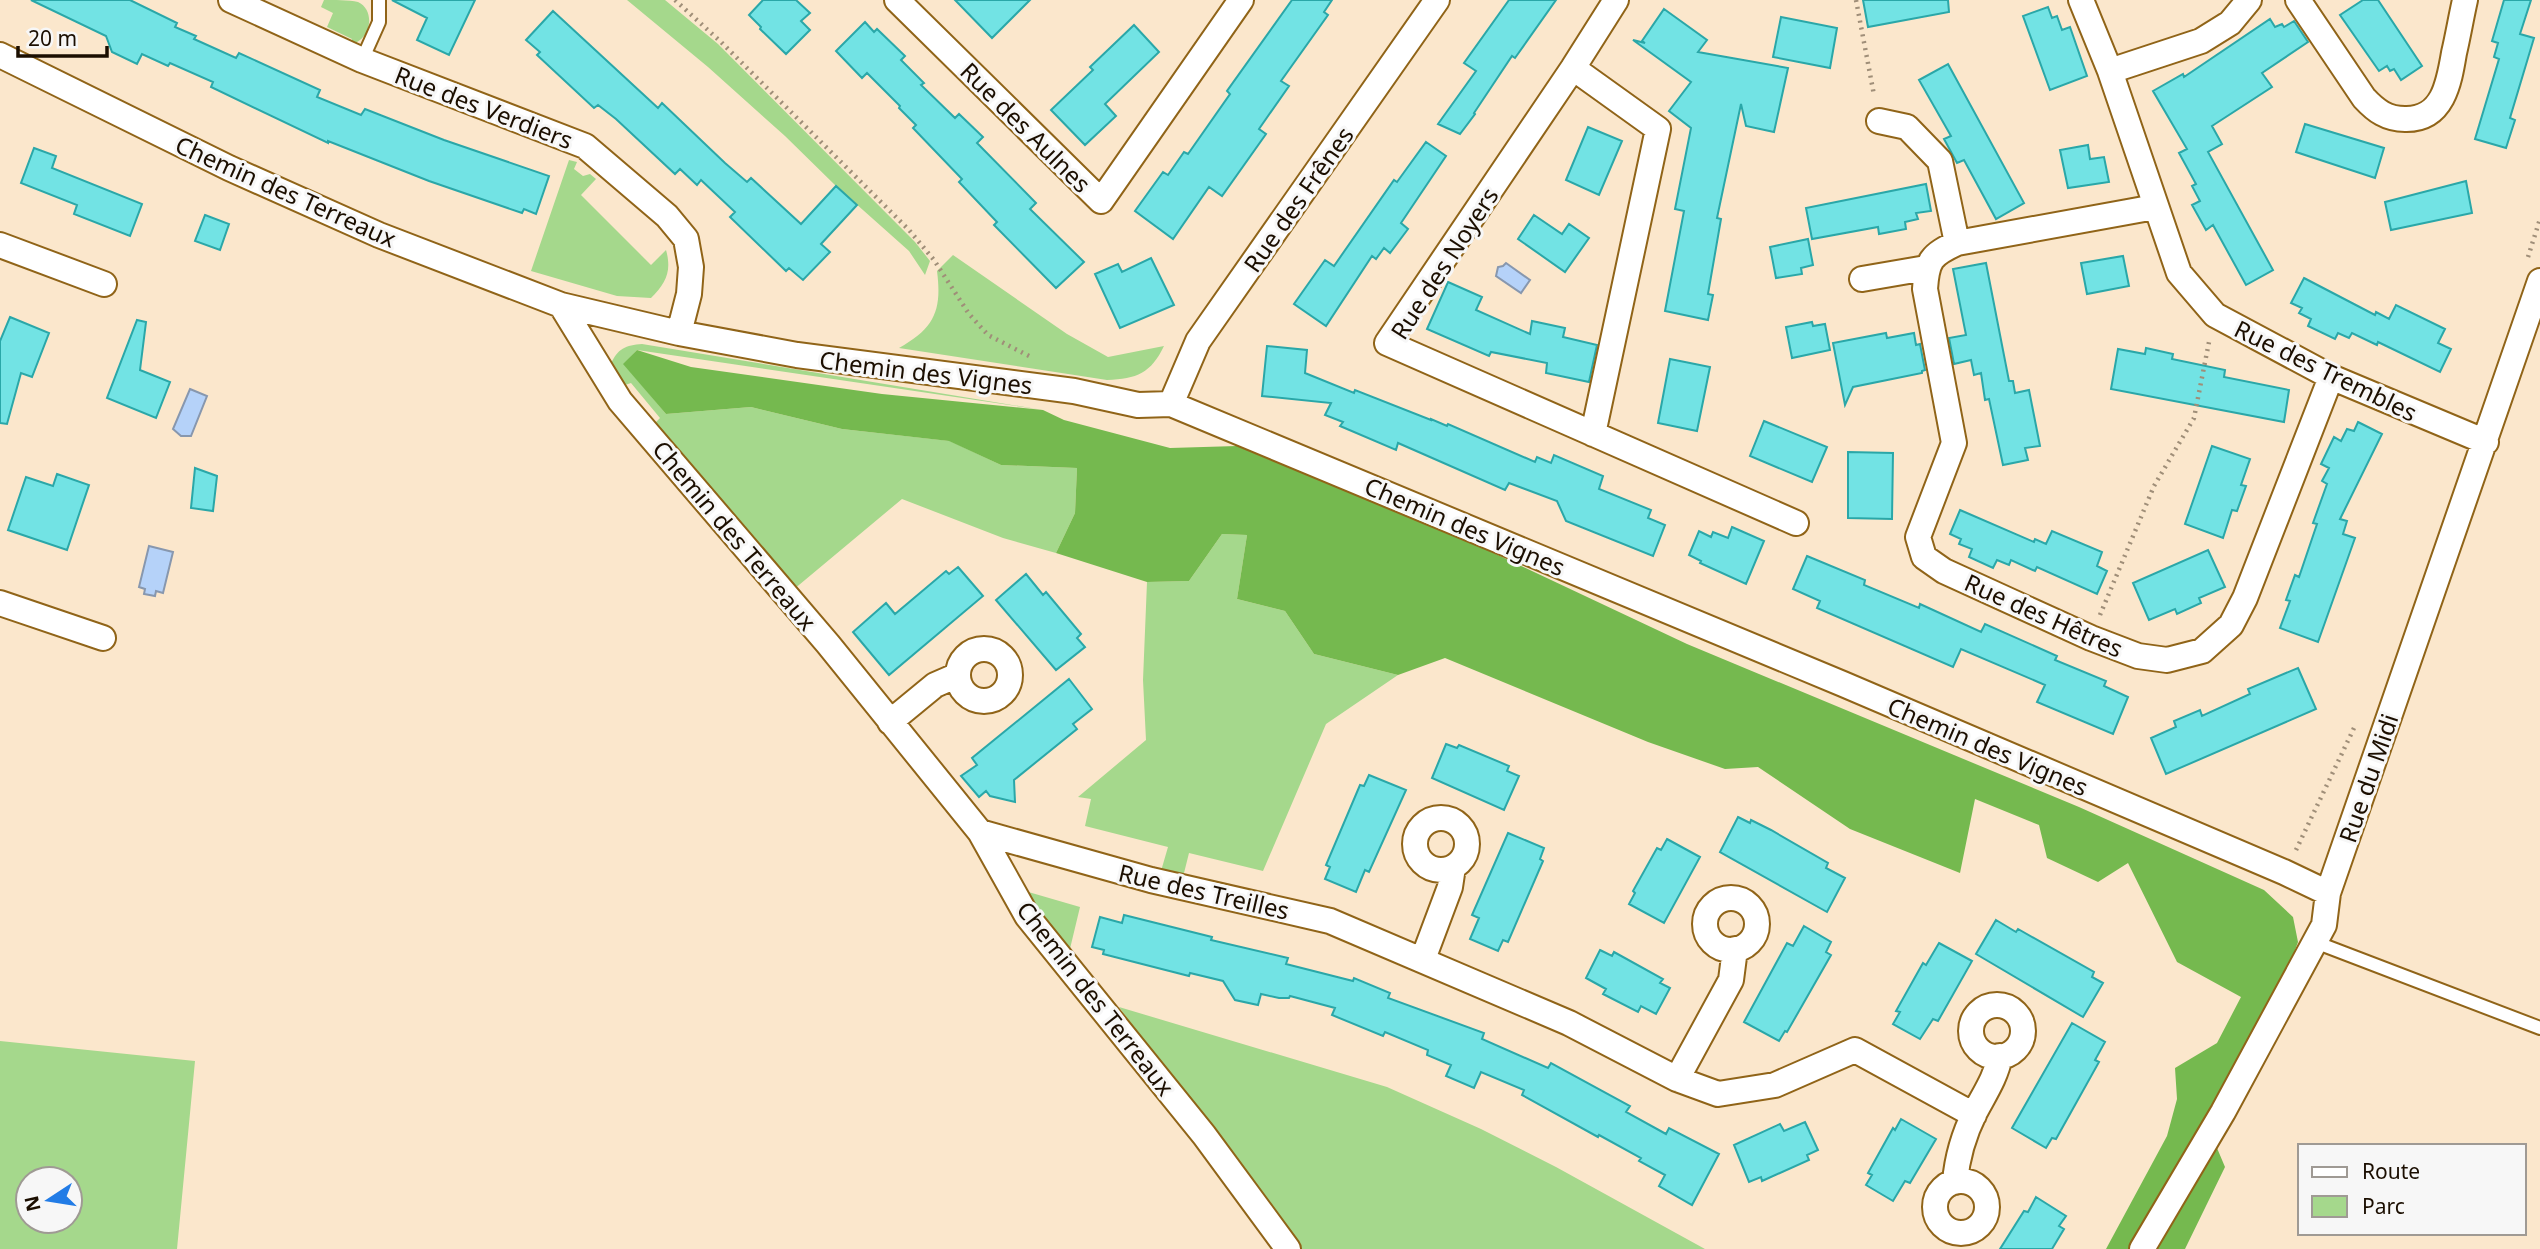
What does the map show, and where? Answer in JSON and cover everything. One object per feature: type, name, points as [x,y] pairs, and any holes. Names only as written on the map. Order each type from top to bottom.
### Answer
[{"type":"street","name":"Rue des Verdiers","points":[[231,0],[362,60],[585,146],[667,216],[686,239],[691,267],[679,332]]},
{"type":"street","name":"Rue des Aulnes","points":[[897,0],[1101,201],[1241,0]]},
{"type":"street","name":"Rue des Frênes","points":[[1171,404],[1198,341],[1437,0]]},
{"type":"street","name":"Rue des Noyers","points":[[1616,0],[1387,343],[1796,523]]},
{"type":"street","name":"Rue des Trembles","points":[[2081,0],[2110,71],[2179,274],[2215,315],[2331,377],[2486,442]]},
{"type":"street","points":[[2110,71],[2202,41],[2230,23],[2249,0]]},
{"type":"street","points":[[2298,0],[2364,97],[2377,111],[2394,120],[2412,120],[2429,113],[2440,102],[2448,88],[2465,0]]},
{"type":"street","name":"Chemin des Terreaux","points":[[0,55],[254,179],[379,234],[561,305],[620,401],[828,644],[980,832],[1027,916],[1205,1135],[1288,1249]]},
{"type":"street","points":[[1573,68],[1658,129],[1593,434]]},
{"type":"street","points":[[1879,121],[1908,127],[1940,161],[1957,243]]},
{"type":"street","points":[[1862,279],[1926,268],[1936,253],[1957,243],[2155,207]]},
{"type":"street","points":[[0,246],[104,284]]},
{"type":"street","name":"Rue des Hêtres","points":[[1926,268],[1925,289],[1954,443],[1918,537],[1924,557],[1944,571],[2091,638],[2138,656],[2167,660],[2202,651],[2231,625],[2245,598],[2331,377]]},
{"type":"street","name":"Rue du Midi","points":[[2142,1249],[2223,1112],[2324,925],[2328,893],[2540,281]]},
{"type":"street","name":"Chemin des Vignes","points":[[561,305],[797,355],[1074,391],[1138,405],[1171,404],[1843,684],[2328,893]]},
{"type":"street","points":[[0,603],[103,638]]},
{"type":"street","points":[[890,722],[935,685],[958,676]]},
{"type":"street","name":"Rue des Treilles","points":[[980,832],[1151,880],[1330,920],[1569,1023],[1677,1079],[1718,1094],[1775,1084],[1855,1050],[1974,1115]]},
{"type":"street","points":[[1423,960],[1450,887],[1453,867]]},
{"type":"street","points":[[1677,1079],[1731,980],[1735,949]]},
{"type":"street","points":[[1955,1182],[1957,1159],[1974,1115],[1996,1074],[2000,1056]]},
{"type":"lane","name":"Rue des Verdiers","points":[[362,60],[379,22],[379,0]]},
{"type":"lane","points":[[2315,942],[2540,1028]]},
{"type":"path","points":[[675,0],[721,42],[909,230],[934,260],[969,314],[989,335],[1038,362]]},
{"type":"path","points":[[1856,0],[1879,121]]},
{"type":"path","points":[[2091,638],[2154,486],[2194,418],[2215,315]]},
{"type":"green space","points":[[324,0],[354,1],[364,6],[368,12],[369,26],[362,38],[350,44],[352,39],[327,27],[333,13],[321,7]]},
{"type":"green space","points":[[627,0],[665,0],[718,44],[915,242],[930,261],[925,275],[909,251],[785,136]]},
{"type":"green space","points":[[569,160],[577,162],[574,169],[583,176],[590,174],[596,179],[581,195],[651,265],[666,250],[668,270],[661,287],[651,298],[617,296],[531,271]]},
{"type":"green space","points":[[953,255],[1067,334],[1108,357],[1164,346],[1154,363],[1142,373],[1107,380],[899,348],[921,333],[933,317],[938,297],[937,271]]},
{"type":"green space","points":[[642,344],[1043,410],[637,350],[624,364],[666,414],[751,407],[842,429],[950,441],[1001,465],[1077,468],[1075,513],[1056,553],[1003,538],[902,499],[793,590],[653,425],[660,418],[631,383],[622,386],[611,364],[613,359],[623,349]]},
{"type":"green space","points":[[637,350],[691,367],[882,394],[1043,410],[1064,420],[1170,448],[1237,446],[1451,533],[1687,644],[2079,807],[2264,890],[2293,917],[2298,942],[2277,999],[2133,1249],[2106,1249],[2167,1136],[2177,1099],[2175,1068],[2217,1043],[2241,997],[2177,962],[2128,863],[2098,882],[2047,858],[2039,825],[1975,799],[1960,873],[1850,829],[1758,767],[1725,769],[1648,742],[1445,658],[1398,675],[1314,654],[1285,611],[1237,599],[1247,535],[1222,534],[1189,581],[1147,582],[1056,553],[1075,513],[1077,468],[1001,465],[949,441],[842,429],[751,407],[666,414],[623,364]]},
{"type":"green space","points":[[1222,534],[1247,535],[1237,599],[1285,611],[1314,654],[1398,675],[1326,724],[1263,871],[1189,853],[1183,877],[1161,871],[1168,847],[1085,826],[1091,799],[1078,797],[1146,740],[1143,680],[1147,582],[1189,581]]},
{"type":"green space","points":[[1025,891],[1080,907],[1068,957]]},
{"type":"green space","points":[[1119,1007],[1387,1087],[1481,1129],[1556,1167],[1705,1249],[1297,1249]]},
{"type":"green space","points":[[0,1041],[195,1061],[177,1249],[0,1249]]},
{"type":"green space","points":[[2217,1148],[2225,1167],[2185,1249],[2154,1249],[2206,1158]]},
{"type":"water","points":[[1506,263],[1530,280],[1521,293],[1496,276],[1498,267]]},
{"type":"water","points":[[190,389],[207,396],[191,436],[181,436],[173,429]]},
{"type":"water","points":[[149,546],[173,552],[163,593],[156,591],[155,596],[144,594],[145,589],[139,587]]},
{"type":"building","points":[[31,0],[130,0],[177,23],[175,27],[196,36],[194,39],[236,58],[239,53],[320,90],[317,97],[361,115],[365,109],[549,176],[536,214],[524,209],[522,213],[328,143],[211,87],[213,82],[170,63],[168,66],[142,54],[137,64],[112,52],[106,36]]},
{"type":"building","points":[[392,0],[475,0],[449,55],[417,40],[427,18]]},
{"type":"building","points":[[763,0],[796,0],[810,13],[801,21],[810,30],[786,54],[749,15]]},
{"type":"building","points":[[955,0],[1030,0],[992,38]]},
{"type":"building","points":[[1292,0],[1332,0],[1324,12],[1328,15],[1281,81],[1289,86],[1259,129],[1266,134],[1222,196],[1209,187],[1173,239],[1135,211],[1163,172],[1168,175],[1184,152],[1188,154],[1230,94],[1227,91]]},
{"type":"building","points":[[1509,0],[1556,0],[1515,58],[1512,56],[1460,134],[1438,124],[1476,71],[1464,63]]},
{"type":"building","points":[[1863,0],[1948,0],[1949,12],[1868,27]]},
{"type":"building","points":[[2363,0],[2378,0],[2422,66],[2401,80],[2394,69],[2390,71],[2387,66],[2379,71],[2340,15]]},
{"type":"building","points":[[2504,0],[2531,0],[2520,34],[2534,38],[2510,118],[2515,120],[2506,148],[2475,139],[2499,59],[2494,57],[2498,43],[2492,41]]},
{"type":"building","points":[[2048,7],[2052,18],[2057,16],[2062,30],[2070,27],[2087,76],[2050,90],[2023,16]]},
{"type":"building","points":[[1664,9],[1707,40],[1698,52],[1788,68],[1774,132],[1746,126],[1741,104],[1717,218],[1721,219],[1708,294],[1713,295],[1708,320],[1665,311],[1684,211],[1675,209],[1691,128],[1669,111],[1691,82],[1633,40],[1645,43],[1642,41]]},
{"type":"building","points":[[553,11],[658,108],[662,103],[725,163],[747,182],[751,178],[801,224],[836,186],[857,205],[821,244],[830,252],[803,280],[789,268],[786,271],[730,217],[735,212],[701,180],[697,185],[680,169],[675,174],[616,119],[598,105],[594,108],[537,55],[540,52],[526,40]]},
{"type":"building","points":[[1781,17],[1837,28],[1830,68],[1773,57]]},
{"type":"building","points":[[2270,19],[2275,27],[2282,24],[2284,27],[2294,21],[2308,42],[2262,73],[2272,87],[2212,126],[2222,144],[2208,152],[2273,270],[2246,285],[2213,225],[2206,230],[2192,205],[2200,201],[2192,186],[2196,184],[2179,153],[2187,149],[2153,91],[2183,74],[2184,77]]},
{"type":"building","points":[[865,22],[874,32],[877,29],[905,56],[901,60],[924,83],[921,85],[955,118],[959,114],[983,137],[977,143],[1036,203],[1030,209],[1084,262],[1056,288],[994,225],[997,222],[959,182],[962,179],[913,128],[916,125],[900,106],[867,73],[862,78],[836,51]]},
{"type":"building","points":[[1134,25],[1159,52],[1105,104],[1116,116],[1085,145],[1051,110],[1093,70],[1090,67]]},
{"type":"building","points":[[1948,64],[2024,203],[1996,219],[1964,160],[1957,163],[1944,139],[1951,136],[1919,80]]},
{"type":"building","points":[[2305,124],[2384,148],[2375,178],[2296,152]]},
{"type":"building","points":[[1588,127],[1622,141],[1599,195],[1566,180]]},
{"type":"building","points":[[1426,142],[1446,156],[1401,223],[1408,229],[1390,253],[1384,248],[1376,259],[1372,256],[1326,326],[1294,304],[1325,260],[1334,266],[1394,180],[1397,182]]},
{"type":"building","points":[[2088,145],[2090,159],[2104,157],[2109,182],[2068,188],[2060,150]]},
{"type":"building","points":[[34,148],[56,156],[52,168],[142,204],[130,236],[74,214],[77,205],[21,183]]},
{"type":"building","points":[[2466,181],[2472,213],[2391,230],[2385,202]]},
{"type":"building","points":[[1926,184],[1931,211],[1916,213],[1918,219],[1905,222],[1906,229],[1879,234],[1878,227],[1812,239],[1806,208]]},
{"type":"building","points":[[205,215],[229,224],[220,250],[195,241]]},
{"type":"building","points":[[1534,215],[1562,234],[1569,224],[1589,238],[1565,272],[1518,239]]},
{"type":"building","points":[[1808,239],[1813,265],[1801,268],[1802,274],[1776,278],[1770,247]]},
{"type":"building","points":[[2123,256],[2129,286],[2087,294],[2081,263]]},
{"type":"building","points":[[1151,258],[1174,305],[1120,328],[1095,274],[1118,264],[1122,272]]},
{"type":"building","points":[[1986,263],[2009,381],[2013,381],[2015,393],[2029,390],[2040,446],[2025,448],[2028,460],[2003,465],[1989,399],[1985,400],[1981,373],[1974,375],[1971,360],[1954,364],[1949,338],[1966,335],[1953,269]]},
{"type":"building","points":[[2304,278],[2375,315],[2376,312],[2389,319],[2396,305],[2445,329],[2438,343],[2451,349],[2440,372],[2378,342],[2377,345],[2352,333],[2349,338],[2338,333],[2335,339],[2308,326],[2311,319],[2299,313],[2302,308],[2291,303]]},
{"type":"building","points":[[1448,282],[1482,297],[1476,310],[1530,334],[1532,321],[1565,328],[1563,337],[1597,345],[1589,382],[1546,373],[1547,363],[1491,352],[1489,356],[1427,329]]},
{"type":"building","points":[[10,317],[49,333],[32,377],[21,373],[7,424],[0,423],[0,341]]},
{"type":"building","points":[[137,320],[146,322],[140,370],[170,382],[156,418],[107,398]]},
{"type":"building","points":[[1812,322],[1813,326],[1825,324],[1830,350],[1792,358],[1786,327]]},
{"type":"building","points":[[1886,333],[1887,338],[1914,333],[1916,345],[1920,344],[1925,370],[1922,373],[1853,387],[1845,405],[1833,343]]},
{"type":"building","points":[[1267,346],[1307,350],[1305,373],[1354,393],[1355,390],[1447,426],[1448,424],[1535,462],[1537,457],[1551,463],[1554,455],[1603,476],[1599,489],[1651,510],[1648,518],[1665,525],[1653,556],[1566,521],[1557,501],[1509,483],[1505,490],[1398,443],[1396,450],[1340,426],[1343,422],[1325,415],[1331,403],[1262,396]]},
{"type":"building","points":[[2146,348],[2173,354],[2172,359],[2225,370],[2224,377],[2289,390],[2284,422],[2111,389],[2118,349],[2145,354]]},
{"type":"building","points":[[1670,359],[1710,367],[1697,431],[1658,423]]},
{"type":"building","points":[[1764,421],[1827,447],[1812,482],[1750,456]]},
{"type":"building","points":[[2358,422],[2382,434],[2340,519],[2347,521],[2343,534],[2355,538],[2318,642],[2280,628],[2290,601],[2286,600],[2295,575],[2299,577],[2317,524],[2313,523],[2327,484],[2322,481],[2329,468],[2321,464],[2334,437],[2341,441],[2347,429],[2354,431]]},
{"type":"building","points":[[2212,446],[2250,459],[2241,485],[2246,486],[2237,511],[2232,510],[2223,538],[2185,524]]},
{"type":"building","points":[[1848,452],[1893,453],[1892,519],[1848,518]]},
{"type":"building","points":[[195,468],[217,476],[213,511],[191,508]]},
{"type":"building","points":[[57,474],[89,485],[67,550],[8,530],[26,477],[53,486]]},
{"type":"building","points":[[1960,510],[2034,542],[2035,539],[2046,544],[2052,531],[2102,552],[2097,566],[2107,571],[2097,594],[2037,567],[2035,571],[2011,560],[2009,565],[1997,560],[1993,568],[1969,557],[1972,549],[1959,544],[1961,539],[1950,534]]},
{"type":"building","points":[[1732,527],[1764,541],[1746,584],[1700,563],[1701,561],[1689,555],[1699,531],[1711,537],[1713,532],[1728,538]]},
{"type":"building","points":[[2208,550],[2225,587],[2199,598],[2201,603],[2177,614],[2175,609],[2149,620],[2133,583]]},
{"type":"building","points":[[1807,556],[1865,580],[1864,585],[1919,608],[1920,604],[1981,632],[1985,624],[2057,656],[2055,660],[2106,681],[2104,686],[2128,697],[2113,734],[2037,702],[2045,685],[1961,649],[1953,667],[1817,608],[1820,601],[1793,589]]},
{"type":"building","points":[[958,567],[983,596],[889,675],[853,632],[886,603],[895,614],[946,571],[949,574]]},
{"type":"building","points":[[1026,574],[1043,595],[1046,592],[1081,634],[1077,638],[1085,647],[1056,670],[996,600]]},
{"type":"building","points":[[2298,668],[2316,709],[2166,774],[2151,738],[2176,727],[2174,721],[2200,710],[2202,716],[2250,694],[2248,689]]},
{"type":"building","points":[[1069,679],[1092,709],[1073,724],[1077,729],[1014,780],[1015,802],[990,796],[986,791],[979,797],[961,776],[977,765],[972,758]]},
{"type":"building","points":[[1446,744],[1457,748],[1459,745],[1509,766],[1507,771],[1519,776],[1504,810],[1432,778]]},
{"type":"building","points":[[1369,775],[1406,790],[1369,872],[1365,870],[1356,892],[1325,879],[1330,867],[1326,865],[1360,785],[1364,786]]},
{"type":"building","points":[[1738,817],[1771,830],[1828,863],[1826,868],[1845,878],[1827,912],[1720,852]]},
{"type":"building","points":[[1508,833],[1544,848],[1540,859],[1543,861],[1508,942],[1503,940],[1498,951],[1470,939],[1479,918],[1472,915]]},
{"type":"building","points":[[1667,839],[1700,857],[1664,923],[1629,904],[1635,893],[1633,891],[1657,848],[1661,850]]},
{"type":"building","points":[[1124,915],[1212,937],[1211,940],[1288,958],[1286,964],[1353,981],[1354,978],[1390,993],[1388,998],[1484,1033],[1482,1039],[1548,1068],[1551,1063],[1630,1106],[1626,1112],[1666,1134],[1669,1128],[1719,1154],[1692,1205],[1659,1186],[1665,1175],[1639,1161],[1641,1158],[1522,1095],[1524,1090],[1481,1072],[1474,1088],[1446,1076],[1451,1065],[1427,1055],[1428,1050],[1385,1032],[1383,1036],[1332,1015],[1335,1008],[1290,996],[1279,998],[1261,994],[1258,1005],[1235,1000],[1223,981],[1190,973],[1189,976],[1103,954],[1104,950],[1092,947],[1100,917],[1122,923]]},
{"type":"building","points":[[1996,920],[2016,932],[2018,929],[2094,972],[2092,977],[2103,983],[2083,1017],[1976,954]]},
{"type":"building","points":[[1804,926],[1831,942],[1826,952],[1831,955],[1787,1032],[1785,1031],[1779,1041],[1744,1022],[1787,943],[1793,946]]},
{"type":"building","points":[[1939,943],[1972,961],[1938,1021],[1933,1019],[1920,1039],[1893,1024],[1900,1012],[1896,1011],[1923,963],[1926,965]]},
{"type":"building","points":[[1600,950],[1612,956],[1614,952],[1663,979],[1660,983],[1670,988],[1656,1014],[1641,1006],[1638,1012],[1603,994],[1606,989],[1586,978]]},
{"type":"building","points":[[2072,1023],[2105,1042],[2095,1060],[2099,1062],[2056,1139],[2052,1138],[2046,1148],[2012,1128]]},
{"type":"building","points":[[1901,1119],[1936,1139],[1910,1183],[1905,1181],[1893,1201],[1866,1185],[1872,1175],[1868,1173],[1893,1128],[1895,1130]]},
{"type":"building","points":[[1805,1122],[1818,1150],[1807,1155],[1809,1160],[1762,1181],[1761,1177],[1749,1182],[1734,1145],[1780,1124],[1784,1131]]},
{"type":"building","points":[[2036,1197],[2066,1216],[2059,1226],[2064,1229],[2052,1249],[2000,1249],[2024,1211],[2028,1212]]}]
